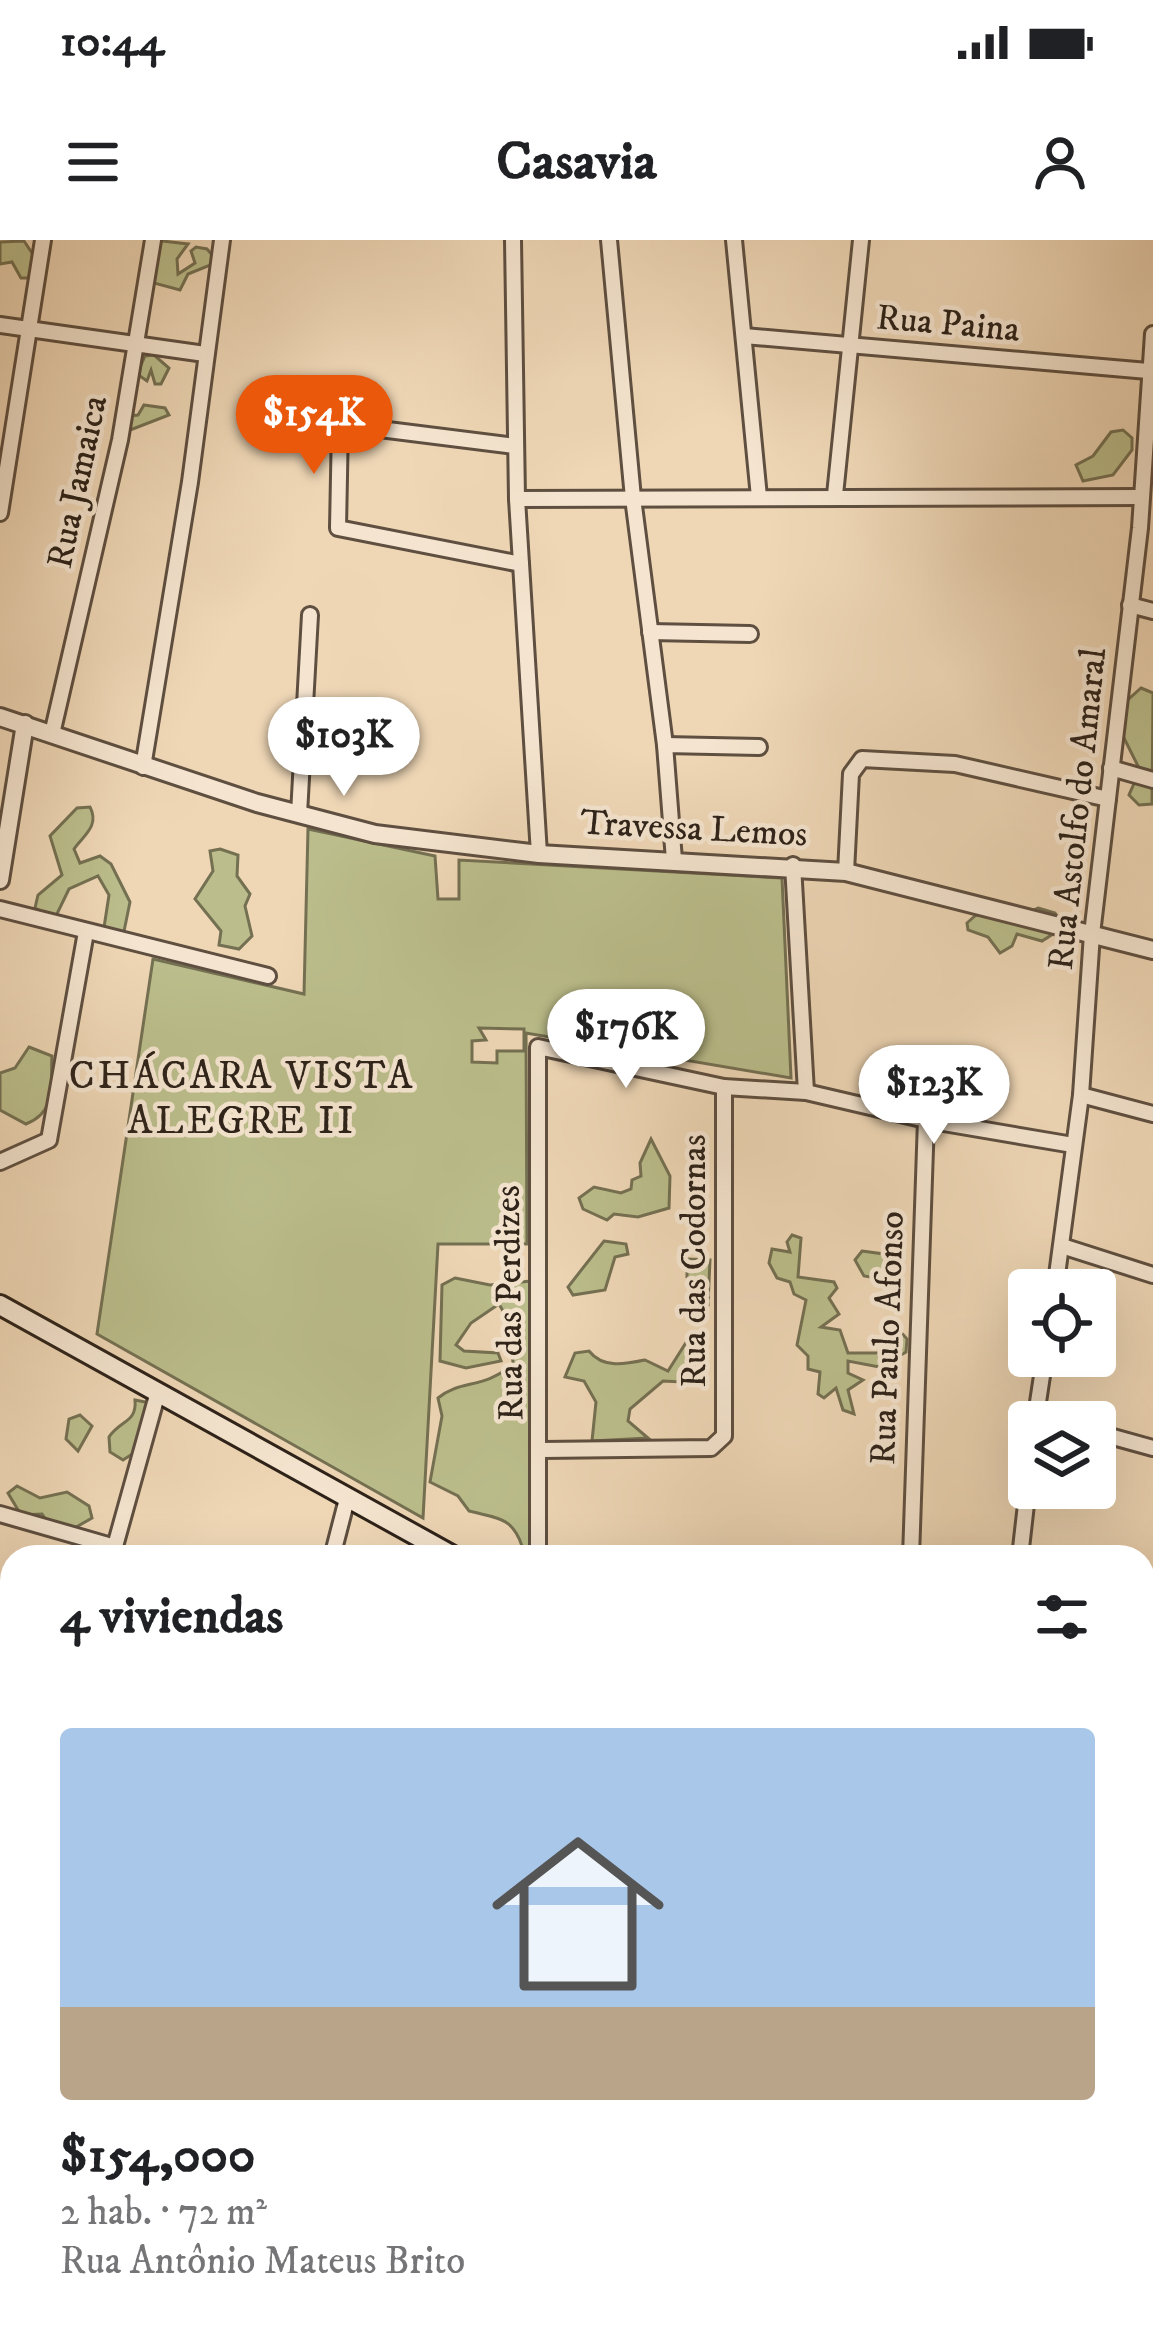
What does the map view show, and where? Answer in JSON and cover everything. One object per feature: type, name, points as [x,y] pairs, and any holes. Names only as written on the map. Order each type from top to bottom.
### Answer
[{"type":"main road","points":[[0,1305],[433,1545]]},
{"type":"street","points":[[0,513],[43,240]]},
{"type":"street","name":"Rua Jamaica","points":[[52,734],[111,483],[153,240]]},
{"type":"street","points":[[143,767],[190,482],[222,240]]},
{"type":"street","points":[[513,240],[517,499],[539,854]]},
{"type":"street","points":[[610,240],[633,498],[665,745],[674,860]]},
{"type":"street","points":[[734,240],[759,497]]},
{"type":"street","points":[[835,495],[861,240]]},
{"type":"street","points":[[0,325],[205,354]]},
{"type":"street","name":"Rua Astolfo do Amaral","points":[[1058,1269],[1081,1095],[1092,934],[1130,605],[1146,528],[1140,497],[1153,334]]},
{"type":"street","name":"Rua Paina","points":[[744,336],[1148,371]]},
{"type":"street","points":[[515,446],[340,424],[338,528],[521,564]]},
{"type":"street","points":[[517,499],[1140,497]]},
{"type":"street","points":[[1130,605],[1153,611]]},
{"type":"street","points":[[299,814],[310,615]]},
{"type":"street","points":[[650,632],[750,634]]},
{"type":"street","name":"Travessa Lemos","points":[[0,717],[143,767],[394,837],[539,854],[793,865],[846,872],[1153,950]]},
{"type":"street","points":[[0,880],[25,724]]},
{"type":"street","points":[[665,745],[759,748]]},
{"type":"street","points":[[846,872],[851,774],[862,759],[916,760],[1108,799]]},
{"type":"street","points":[[1112,768],[1153,780]]},
{"type":"street","points":[[793,865],[806,1093]]},
{"type":"street","points":[[0,909],[268,976]]},
{"type":"street","points":[[0,1162],[49,1140],[86,932]]},
{"type":"street","name":"Rua das Perdizes","points":[[538,1545],[542,1450],[538,1047],[724,1087]]},
{"type":"street","points":[[724,1087],[806,1093],[1073,1145]]},
{"type":"street","name":"Rua das Codornas","points":[[542,1450],[711,1448],[724,1436],[724,1087]]},
{"type":"street","points":[[1081,1095],[1153,1114]]},
{"type":"street","name":"Rua Paulo Afonso","points":[[911,1545],[926,1120]]},
{"type":"street","points":[[1062,1246],[1153,1275]]},
{"type":"street","points":[[115,1545],[158,1392]]},
{"type":"street","points":[[1116,1438],[1153,1448]]},
{"type":"street","points":[[335,1545],[347,1499]]},
{"type":"street","points":[[1021,1545],[1025,1509]]},
{"type":"street","points":[[0,1514],[92,1545]]},
{"type":"green space","points":[[154,240],[188,244],[177,259],[178,274],[195,263],[191,251],[196,247],[207,249],[218,262],[188,274],[180,290],[150,282]]},
{"type":"green space","points":[[24,241],[36,259],[28,278],[21,278],[12,262],[0,264],[0,242]]},
{"type":"green space","points":[[154,355],[169,368],[161,384],[155,384],[151,370],[147,381],[137,374],[145,356]]},
{"type":"green space","points":[[144,405],[165,408],[169,415],[125,432],[129,416],[138,415]]},
{"type":"green space","points":[[1123,430],[1132,438],[1132,450],[1113,475],[1083,481],[1076,465],[1093,456],[1111,432]]},
{"type":"green space","points":[[1141,688],[1153,693],[1152,804],[1139,805],[1129,795],[1140,770],[1121,732],[1120,707]]},
{"type":"green space","points":[[90,807],[92,825],[74,849],[80,863],[100,856],[111,864],[130,902],[123,936],[103,934],[109,895],[98,876],[69,889],[55,918],[35,908],[38,895],[62,875],[50,836],[77,808]]},
{"type":"green space","points":[[308,829],[435,856],[438,899],[459,899],[459,860],[782,878],[791,1078],[526,1033],[527,1244],[438,1244],[423,1518],[97,1334],[153,959],[304,994]],"holes":[[[479,1028],[524,1029],[524,1051],[497,1051],[497,1063],[472,1062],[472,1041],[486,1040]]]},
{"type":"green space","points":[[210,851],[238,855],[237,876],[250,894],[245,906],[252,936],[239,949],[219,945],[221,931],[195,899],[213,871]]},
{"type":"green space","points":[[1038,908],[1055,913],[1064,927],[1042,941],[1017,934],[1012,946],[1000,953],[988,937],[968,930],[967,923],[976,915],[1014,919]]},
{"type":"green space","points":[[29,1047],[52,1056],[51,1086],[43,1112],[26,1124],[0,1110],[0,1073],[15,1068]]},
{"type":"green space","points":[[651,1139],[670,1176],[669,1208],[638,1217],[614,1214],[607,1220],[583,1209],[579,1198],[594,1187],[621,1193],[631,1189],[632,1180],[641,1176],[640,1163]]},
{"type":"green space","points":[[792,1235],[801,1238],[798,1277],[834,1282],[837,1288],[829,1298],[839,1314],[821,1327],[840,1330],[848,1353],[881,1353],[885,1328],[898,1329],[907,1339],[906,1352],[879,1367],[848,1361],[848,1373],[863,1380],[848,1390],[854,1414],[843,1410],[836,1388],[824,1398],[818,1394],[820,1372],[808,1369],[808,1356],[797,1345],[806,1300],[794,1294],[790,1282],[777,1278],[769,1263],[772,1249],[790,1252],[787,1242]]},
{"type":"green space","points":[[604,1241],[626,1244],[628,1254],[615,1257],[605,1290],[573,1295],[568,1287]]},
{"type":"green space","points":[[862,1251],[891,1255],[896,1264],[894,1281],[864,1276],[855,1260]]},
{"type":"green space","points":[[687,1259],[710,1260],[708,1305],[702,1305],[698,1282],[687,1277]]},
{"type":"green space","points":[[455,1278],[490,1285],[532,1281],[532,1545],[522,1545],[508,1524],[469,1511],[458,1496],[430,1482],[442,1416],[438,1398],[492,1378],[513,1364],[511,1325],[499,1304],[471,1323],[456,1345],[464,1351],[498,1353],[501,1361],[466,1368],[440,1361],[442,1285]]},
{"type":"green space","points":[[692,1333],[698,1343],[693,1376],[682,1382],[663,1381],[630,1409],[628,1421],[648,1438],[592,1441],[596,1402],[584,1381],[565,1377],[575,1353],[589,1351],[615,1364],[645,1360],[668,1371]]},
{"type":"green space","points":[[135,1400],[150,1403],[137,1451],[123,1460],[110,1452],[109,1437],[131,1417]]},
{"type":"green space","points":[[80,1415],[92,1426],[78,1451],[66,1439],[69,1419]]},
{"type":"green space","points":[[17,1486],[40,1498],[67,1492],[89,1506],[92,1518],[71,1530],[51,1527],[42,1514],[21,1515],[8,1493]]},
{"type":"district","name":"CHÁCARA VISTA ALEGRE II","points":[[242,1098]]}]
